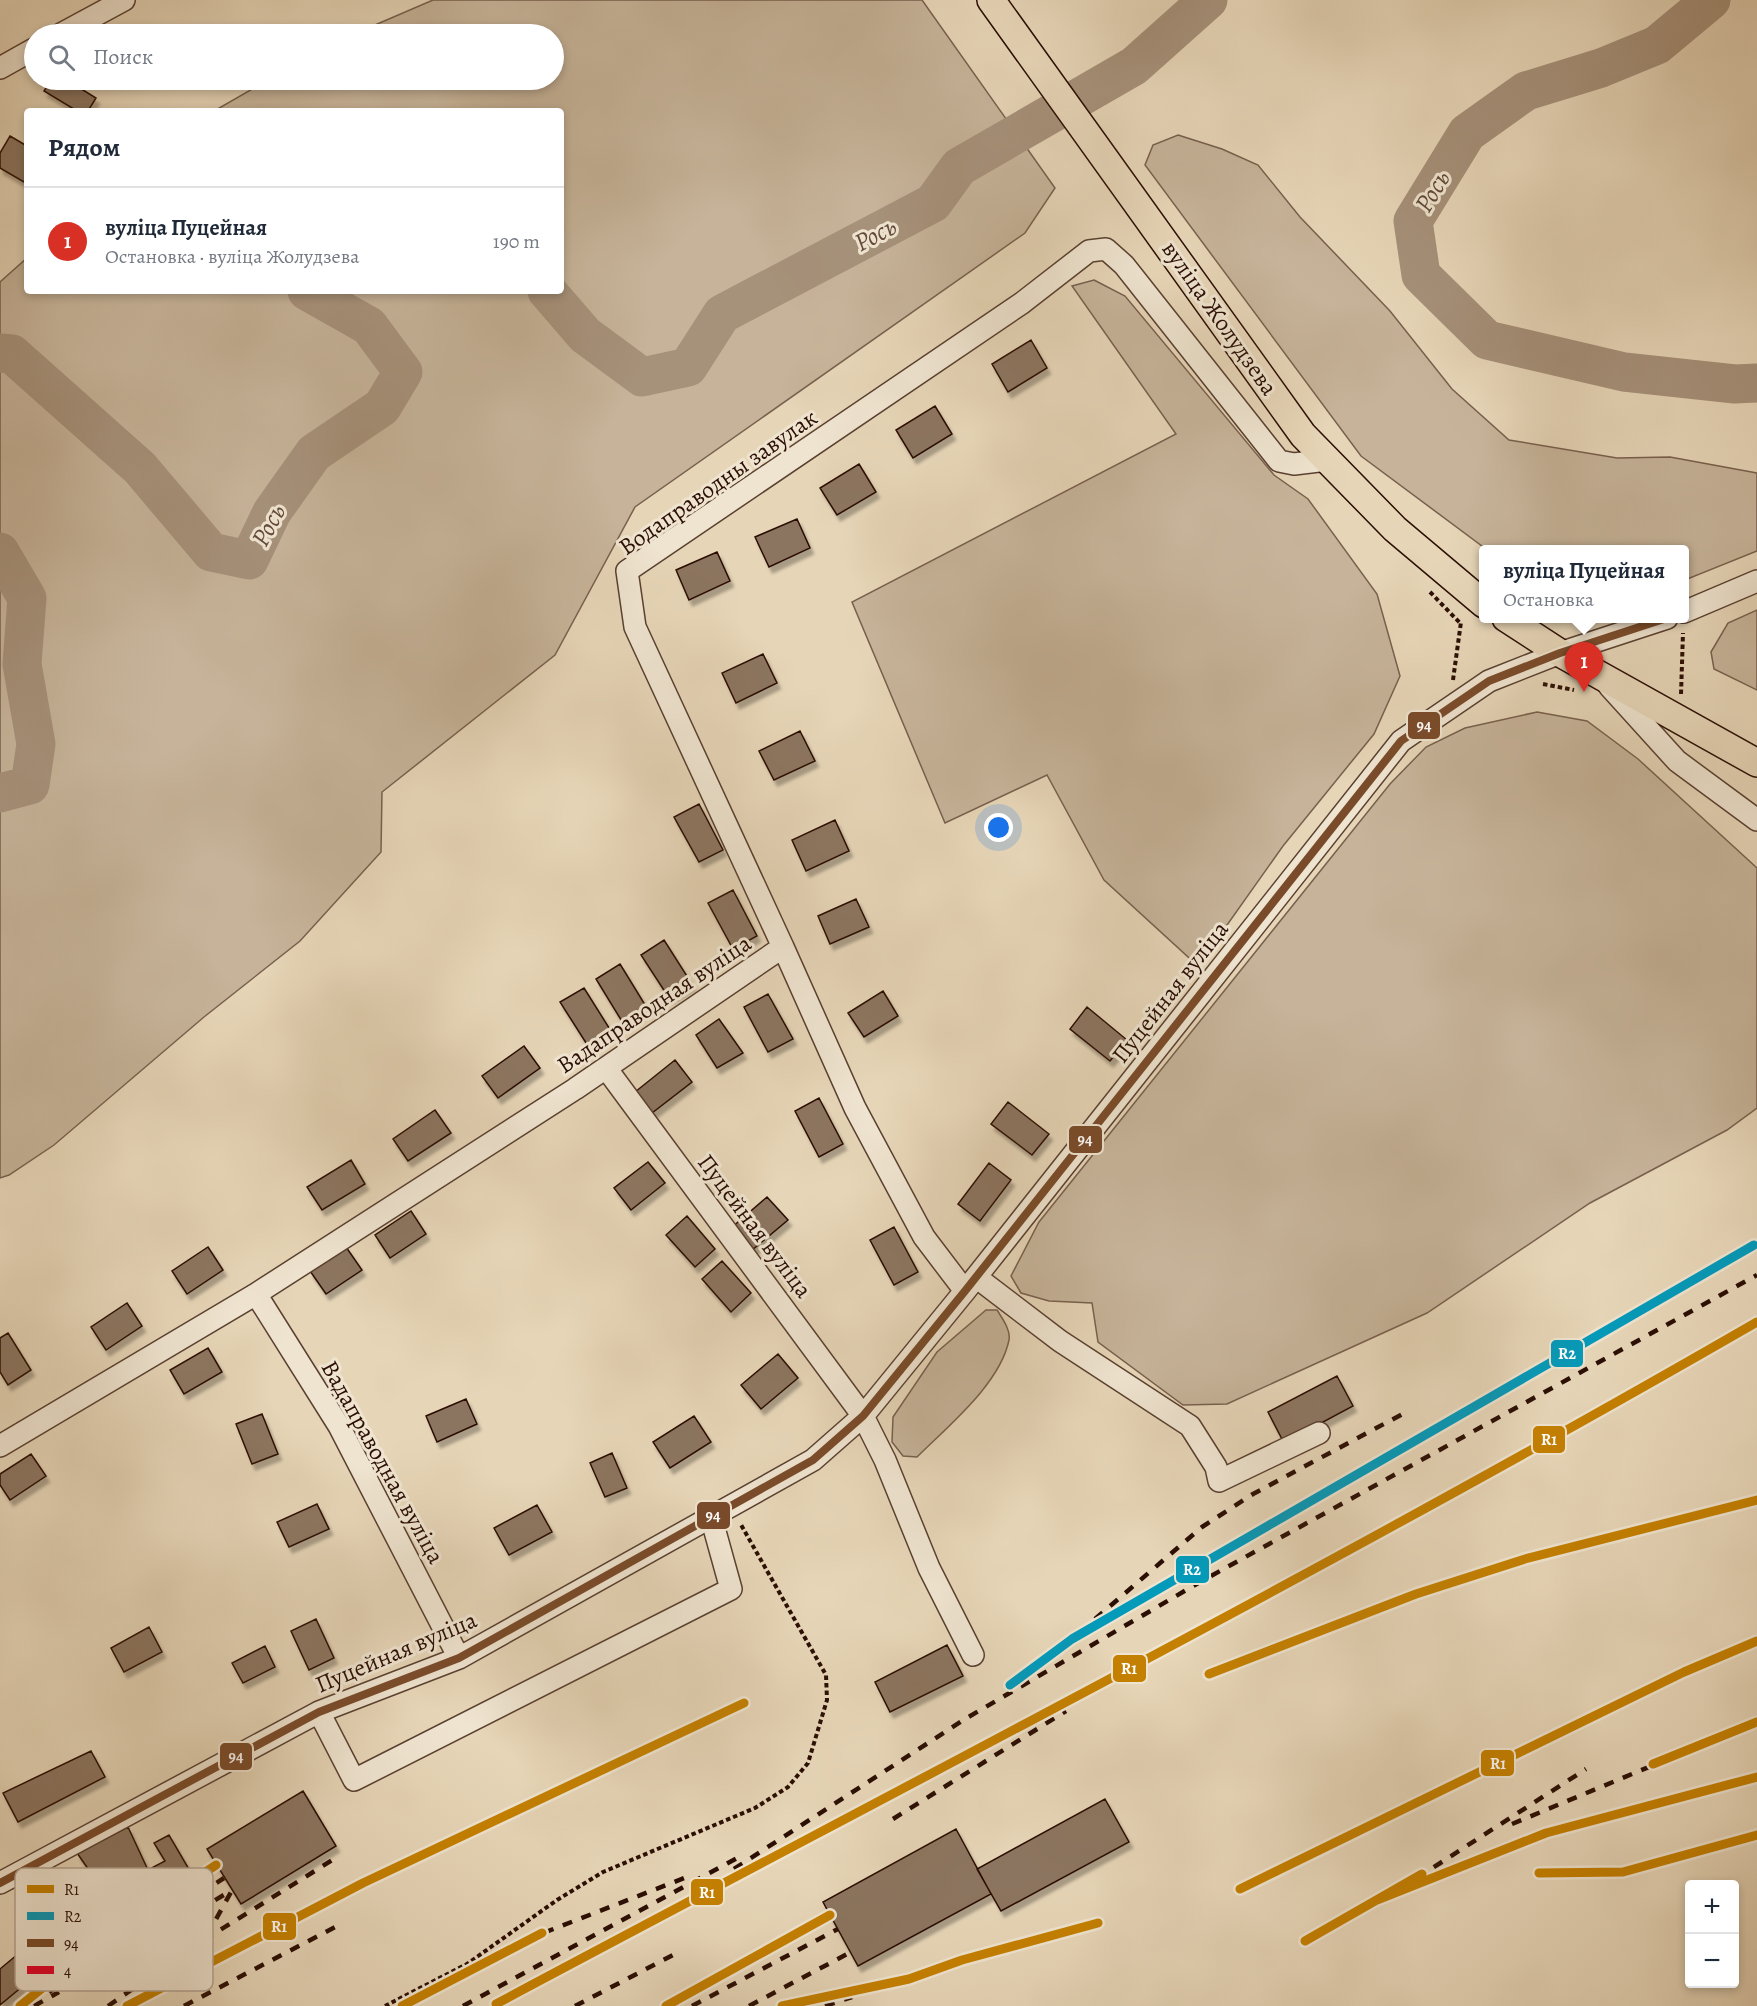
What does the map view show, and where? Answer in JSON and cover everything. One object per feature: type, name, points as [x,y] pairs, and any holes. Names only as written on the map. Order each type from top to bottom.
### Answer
[{"type":"main road","name":"вуліца Жолудзева","points":[[991,0],[1105,155],[1303,435],[1395,529],[1479,600]]},
{"type":"main road","points":[[1514,623],[1598,675],[1757,763]]},
{"type":"street","points":[[80,24],[124,0]]},
{"type":"street","points":[[0,68],[24,55]]},
{"type":"street","name":"Водаправодны завулак","points":[[783,947],[635,627],[627,571],[1022,303],[1089,251],[1106,249],[1124,264],[1279,461],[1294,464],[1327,460]]},
{"type":"street","name":"Пуцейная вуліца","points":[[1689,613],[1757,581]]},
{"type":"street","name":"Пуцейная вуліца","points":[[26,1868],[319,1712],[459,1658],[813,1460],[863,1416],[971,1284],[1401,741],[1489,681],[1560,653],[1663,623]]},
{"type":"street","points":[[1598,675],[1677,761],[1757,820]]},
{"type":"street","name":"Вадаправодная вуліца","points":[[0,1446],[255,1294],[606,1068],[783,947],[866,1128],[924,1237],[971,1284],[1190,1426],[1216,1467],[1219,1481],[1319,1433]]},
{"type":"street","name":"Пуцейная вуліца","points":[[606,1068],[863,1416]]},
{"type":"street","name":"Вадаправодная вуліца","points":[[255,1294],[339,1426],[459,1658]]},
{"type":"street","points":[[863,1416],[885,1460],[929,1568],[973,1655]]},
{"type":"street","points":[[319,1712],[354,1780],[731,1589],[711,1517]]},
{"type":"street","name":"Пуцейная вуліца","points":[[0,1882],[15,1874]]},
{"type":"path","points":[[1679,623],[1684,637],[1681,694],[1690,699]]},
{"type":"path","points":[[385,2006],[467,1964],[557,1900],[603,1872],[755,1808],[788,1787],[808,1763],[827,1700],[826,1675],[731,1506]]},
{"type":"shaded area","points":[[433,0],[922,0],[1055,188],[1025,233],[635,507],[555,655],[382,792],[381,852],[300,941],[204,1017],[54,1145],[9,1175],[0,1178],[0,282],[24,261],[24,294],[564,294],[564,108],[219,108],[251,90],[564,90],[564,24],[377,24]]},
{"type":"shaded area","points":[[1178,135],[1222,149],[1258,165],[1300,217],[1390,311],[1452,389],[1509,440],[1617,458],[1670,457],[1757,473],[1757,551],[1689,578],[1689,545],[1481,545],[1361,456],[1145,165],[1153,145]]},
{"type":"shaded area","points":[[1094,280],[1125,296],[1274,475],[1308,499],[1377,594],[1400,676],[1374,734],[1283,846],[1198,966],[1104,880],[1047,775],[945,823],[852,602],[1176,434],[1072,286]]},
{"type":"shaded area","points":[[1757,610],[1757,690],[1714,669],[1711,652],[1728,623]]},
{"type":"shaded area","points":[[1537,712],[1587,721],[1638,759],[1757,868],[1757,1108],[1727,1130],[1590,1203],[1427,1313],[1227,1404],[1183,1405],[1098,1342],[1092,1303],[1049,1301],[1021,1293],[1011,1276],[1039,1222],[1390,784],[1426,747],[1465,728]]},
{"type":"shaded area","points":[[986,1310],[997,1310],[1009,1332],[1004,1356],[995,1372],[971,1403],[917,1457],[903,1456],[892,1442],[893,1417],[937,1352]]},
{"type":"building","points":[[83,90],[96,98],[90,108],[72,108],[44,91]]},
{"type":"building","points":[[10,136],[24,144],[24,182],[0,168],[0,153]]},
{"type":"building","points":[[1031,340],[1047,368],[1008,392],[992,364]]},
{"type":"building","points":[[935,406],[952,434],[913,458],[896,430]]},
{"type":"building","points":[[859,464],[876,492],[837,515],[820,488]]},
{"type":"building","points":[[797,519],[810,548],[769,567],[755,537]]},
{"type":"building","points":[[717,552],[730,581],[689,600],[676,570]]},
{"type":"building","points":[[763,654],[777,683],[736,703],[722,673]]},
{"type":"building","points":[[800,731],[815,761],[774,780],[759,751]]},
{"type":"building","points":[[699,804],[723,850],[699,862],[674,817]]},
{"type":"building","points":[[835,820],[849,851],[806,871],[792,840]]},
{"type":"building","points":[[733,890],[757,936],[733,949],[708,903]]},
{"type":"building","points":[[856,899],[869,927],[830,944],[818,916]]},
{"type":"building","points":[[664,940],[692,984],[669,998],[641,955]]},
{"type":"building","points":[[620,964],[647,1008],[623,1023],[596,979]]},
{"type":"building","points":[[584,988],[611,1031],[588,1046],[560,1002]]},
{"type":"building","points":[[883,991],[898,1016],[864,1037],[848,1013]]},
{"type":"building","points":[[768,994],[793,1039],[768,1052],[744,1007]]},
{"type":"building","points":[[1087,1007],[1127,1040],[1110,1061],[1070,1029]]},
{"type":"building","points":[[719,1019],[743,1053],[717,1068],[696,1035]]},
{"type":"building","points":[[524,1046],[540,1068],[498,1098],[482,1076]]},
{"type":"building","points":[[675,1060],[692,1082],[652,1113],[635,1092]]},
{"type":"building","points":[[819,1098],[843,1144],[819,1157],[795,1111]]},
{"type":"building","points":[[1008,1102],[1049,1134],[1032,1155],[991,1124]]},
{"type":"building","points":[[435,1110],[451,1133],[408,1161],[393,1139]]},
{"type":"building","points":[[351,1160],[365,1184],[322,1210],[307,1187]]},
{"type":"building","points":[[648,1162],[665,1183],[631,1210],[614,1188]]},
{"type":"building","points":[[989,1163],[1011,1180],[980,1221],[958,1204]]},
{"type":"building","points":[[767,1197],[788,1220],[751,1251],[731,1228]]},
{"type":"building","points":[[411,1211],[426,1234],[390,1258],[375,1235]]},
{"type":"building","points":[[687,1216],[715,1249],[695,1267],[666,1235]]},
{"type":"building","points":[[894,1227],[918,1272],[894,1285],[870,1240]]},
{"type":"building","points":[[208,1247],[223,1270],[187,1294],[172,1271]]},
{"type":"building","points":[[346,1247],[362,1270],[326,1294],[310,1271]]},
{"type":"building","points":[[722,1261],[751,1293],[731,1312],[702,1279]]},
{"type":"building","points":[[127,1303],[142,1326],[106,1350],[91,1327]]},
{"type":"building","points":[[8,1333],[31,1370],[8,1385],[0,1372],[0,1338]]},
{"type":"building","points":[[208,1348],[222,1372],[184,1394],[170,1370]]},
{"type":"building","points":[[778,1354],[798,1378],[761,1409],[741,1385]]},
{"type":"building","points":[[1337,1376],[1353,1406],[1284,1443],[1268,1412]]},
{"type":"building","points":[[466,1399],[477,1424],[437,1442],[426,1416]]},
{"type":"building","points":[[262,1414],[278,1454],[252,1464],[236,1424]]},
{"type":"building","points":[[694,1416],[711,1442],[670,1468],[653,1442]]},
{"type":"building","points":[[612,1453],[627,1488],[605,1497],[590,1463]]},
{"type":"building","points":[[31,1454],[46,1476],[10,1500],[0,1485],[0,1474]]},
{"type":"building","points":[[317,1504],[329,1529],[289,1547],[277,1522]]},
{"type":"building","points":[[537,1505],[552,1532],[509,1555],[494,1528]]},
{"type":"building","points":[[316,1619],[334,1658],[309,1670],[291,1631]]},
{"type":"building","points":[[149,1627],[162,1652],[124,1672],[111,1648]]},
{"type":"building","points":[[947,1645],[963,1676],[890,1712],[875,1682]]},
{"type":"building","points":[[265,1646],[275,1667],[243,1683],[232,1663]]},
{"type":"building","points":[[91,1751],[105,1777],[18,1822],[3,1793]]},
{"type":"building","points":[[303,1791],[336,1846],[241,1904],[207,1849]]},
{"type":"building","points":[[1105,1799],[1129,1842],[1001,1911],[977,1869]]},
{"type":"building","points":[[128,1827],[147,1868],[87,1868],[77,1853]]},
{"type":"building","points":[[956,1829],[991,1894],[858,1966],[823,1902]]},
{"type":"building","points":[[169,1835],[188,1868],[152,1868],[165,1861],[154,1843]]},
{"type":"building","points":[[15,1956],[15,1991],[17,1991],[0,2005],[0,1969]]},
{"type":"waterway","name":"Рось","points":[[550,294],[585,335],[642,377],[688,367],[722,314],[933,203],[959,167],[1134,66],[1208,0]]},
{"type":"waterway","name":"Рось","points":[[1711,0],[1657,45],[1601,68],[1526,91],[1467,133],[1413,221],[1421,275],[1487,340],[1624,372],[1735,384],[1757,383]]},
{"type":"waterway","name":"Рось","points":[[0,353],[12,354],[140,468],[211,552],[249,560],[272,512],[314,453],[382,407],[403,372],[369,326],[312,294]]},
{"type":"waterway","name":"Рось","points":[[0,552],[27,598],[22,664],[36,744],[30,785],[0,793]]},
{"type":"railway","points":[[1006,1688],[1072,1639],[1754,1245]]},
{"type":"railway","points":[[734,1869],[965,1719],[1200,1582],[1757,1275]]},
{"type":"railway","points":[[496,2004],[1445,1498],[1757,1322]]},
{"type":"railway","points":[[1095,1619],[1202,1527],[1253,1494],[1410,1410]]},
{"type":"railway","points":[[1240,1889],[1684,1672],[1757,1641]]},
{"type":"railway","points":[[213,1961],[363,1883],[744,1703]]},
{"type":"railway","points":[[893,1819],[1066,1711]]},
{"type":"railway","points":[[1512,1824],[1757,1722]]},
{"type":"railway","points":[[1417,1878],[1586,1769]]},
{"type":"railway","points":[[1377,1900],[1546,1833],[1757,1777]]},
{"type":"railway","points":[[1539,1873],[1623,1872],[1757,1835]]},
{"type":"railway","points":[[463,2006],[743,1855]]},
{"type":"railway","points":[[213,1934],[334,1859]]},
{"type":"railway","points":[[212,1868],[216,1865]]},
{"type":"railway","points":[[402,2006],[538,1935],[687,1877]]},
{"type":"railway","points":[[213,1885],[224,1878]]},
{"type":"railway","points":[[213,1901],[232,1890]]},
{"type":"railway","points":[[213,1923],[231,1892]]},
{"type":"railway","points":[[1305,1941],[1383,1897]]},
{"type":"railway","points":[[666,2006],[830,1915]]},
{"type":"railway","points":[[782,2006],[909,1979],[962,1960],[1098,1923]]},
{"type":"railway","points":[[213,1991],[339,1925]]},
{"type":"railway","points":[[692,2006],[838,1929]]},
{"type":"railway","points":[[749,2006],[851,1952]]},
{"type":"railway","points":[[575,2006],[673,1955]]},
{"type":"railway","points":[[20,2006],[39,1991]]},
{"type":"railway","points":[[108,2006],[130,1991]]},
{"type":"railway","points":[[127,2006],[156,1991]]},
{"type":"railway","points":[[184,2006],[213,1991]]},
{"type":"railway","points":[[34,2006],[59,1992]]},
{"type":"railway","points":[[825,2006],[852,1997]]},
{"type":"transit line","name":"94","points":[[28,1868],[319,1712],[459,1658],[813,1460],[863,1416],[965,1291],[1401,741],[1489,681],[1560,653],[1652,623]]},
{"type":"transit line","name":"R2","points":[[1010,1685],[1072,1639],[1754,1245]]},
{"type":"transit line","name":"R1","points":[[496,2004],[1445,1498],[1757,1322]]},
{"type":"transit line","name":"R1","points":[[1209,1674],[1416,1594],[1525,1559],[1757,1500]]},
{"type":"transit line","name":"R1","points":[[1240,1889],[1684,1672],[1757,1641]]},
{"type":"transit line","name":"R1","points":[[213,1961],[363,1883],[744,1703]]},
{"type":"transit line","name":"R1","points":[[1653,1764],[1757,1722]]},
{"type":"transit line","name":"R1","points":[[1377,1900],[1546,1833],[1757,1777]]},
{"type":"transit line","name":"R1","points":[[1539,1873],[1623,1872],[1757,1835]]},
{"type":"transit line","name":"R1","points":[[212,1868],[216,1865]]},
{"type":"transit line","name":"R1","points":[[1305,1941],[1422,1874]]},
{"type":"transit line","name":"94","points":[[0,1883],[15,1875]]},
{"type":"transit line","name":"R1","points":[[666,2006],[830,1915]]},
{"type":"transit line","name":"R1","points":[[782,2006],[909,1979],[962,1960],[1098,1923]]},
{"type":"transit line","name":"R1","points":[[402,2006],[542,1933]]},
{"type":"transit line","name":"R1","points":[[20,2006],[39,1991]]},
{"type":"transit line","name":"R1","points":[[127,2006],[156,1991]]},
{"type":"place","name":"вуліца Пуцейная","points":[[1584,692]]}]
